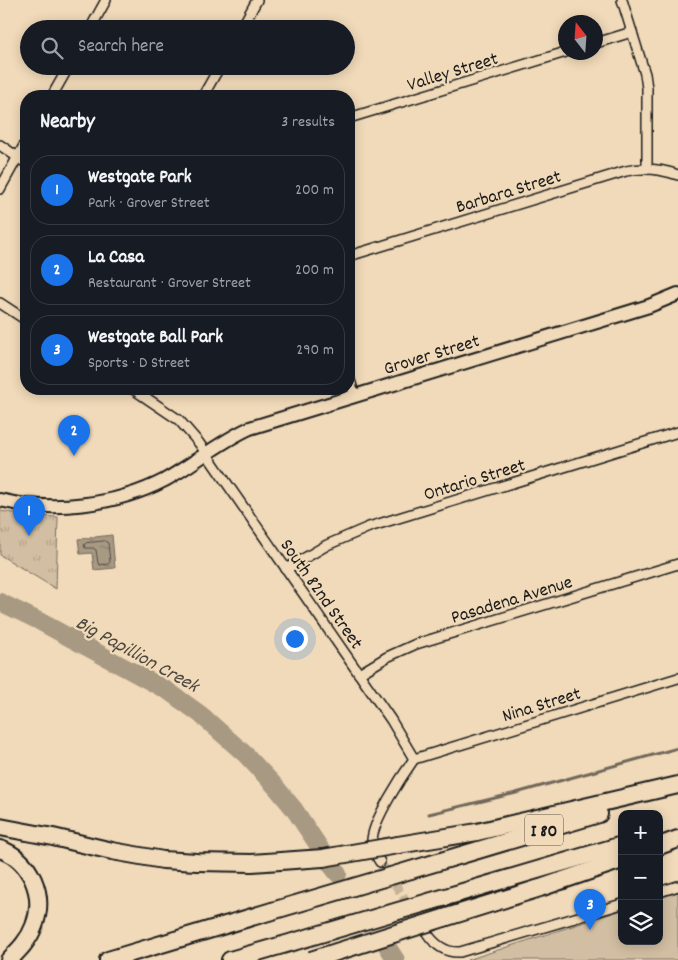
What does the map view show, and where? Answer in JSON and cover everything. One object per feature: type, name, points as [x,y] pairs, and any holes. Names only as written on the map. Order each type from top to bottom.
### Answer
[{"type":"highway","points":[[0,827],[53,836],[112,851],[163,860],[252,863],[323,858],[477,832],[678,785]]},
{"type":"highway","name":"I 80","points":[[108,960],[678,791]]},
{"type":"highway","points":[[663,833],[678,828]]},
{"type":"highway","points":[[663,845],[678,839]]},
{"type":"highway","name":"I 80","points":[[230,960],[618,846]]},
{"type":"highway","points":[[0,849],[16,858],[27,868],[38,894],[38,910],[35,925],[28,938],[9,960]]},
{"type":"highway","points":[[311,960],[618,861]]},
{"type":"highway","points":[[243,960],[293,942]]},
{"type":"street","points":[[95,20],[106,0]]},
{"type":"street","points":[[246,20],[257,0]]},
{"type":"street","points":[[622,0],[645,74],[647,88],[647,169]]},
{"type":"street","points":[[603,41],[632,32]]},
{"type":"street","name":"Valley Street","points":[[355,116],[558,54]]},
{"type":"street","points":[[55,90],[64,75]]},
{"type":"street","points":[[206,90],[215,75]]},
{"type":"street","points":[[0,145],[18,157]]},
{"type":"street","points":[[0,189],[20,153]]},
{"type":"street","name":"Barbara Street","points":[[355,254],[626,171],[647,169],[678,175]]},
{"type":"street","name":"Grover Street","points":[[0,500],[43,506],[67,505],[114,498],[150,487],[165,480],[234,436],[250,428],[640,309],[678,294]]},
{"type":"street","points":[[0,303],[20,316]]},
{"type":"street","name":"South 82nd Street","points":[[142,395],[179,420],[206,454],[396,728],[414,759]]},
{"type":"street","name":"Ontario Street","points":[[286,569],[327,545],[369,527],[678,432]]},
{"type":"street","name":"Pasadena Avenue","points":[[359,674],[387,656],[416,644],[678,564]]},
{"type":"street","name":"Nina Street","points":[[414,759],[678,678]]},
{"type":"street","points":[[372,840],[374,828],[414,759]]},
{"type":"street","points":[[663,891],[678,886]]},
{"type":"street","points":[[428,935],[443,949],[460,952],[618,905]]},
{"type":"green space","points":[[0,511],[58,517],[56,589],[0,555]]},
{"type":"green space","points":[[678,892],[678,960],[467,960],[618,911],[618,945],[663,945],[663,897]]},
{"type":"water","points":[[112,535],[115,568],[94,570],[92,553],[80,554],[78,539]]},
{"type":"waterway","name":"Big Papillion Creek","points":[[0,602],[168,691],[200,714],[246,755],[275,786],[294,809],[320,848]]},
{"type":"waterway","points":[[429,814],[516,793],[678,748]]},
{"type":"waterway","name":"Big Papillion Creek","points":[[331,865],[338,874]]},
{"type":"waterway","name":"Big Papillion Creek","points":[[387,946],[396,960]]},
{"type":"tunnel","points":[[380,862],[423,926]]},
{"type":"place","name":"La Casa","points":[[74,456]]},
{"type":"place","name":"Westgate Park","points":[[29,536]]},
{"type":"place","name":"Westgate Ball Park","points":[[590,930]]}]
